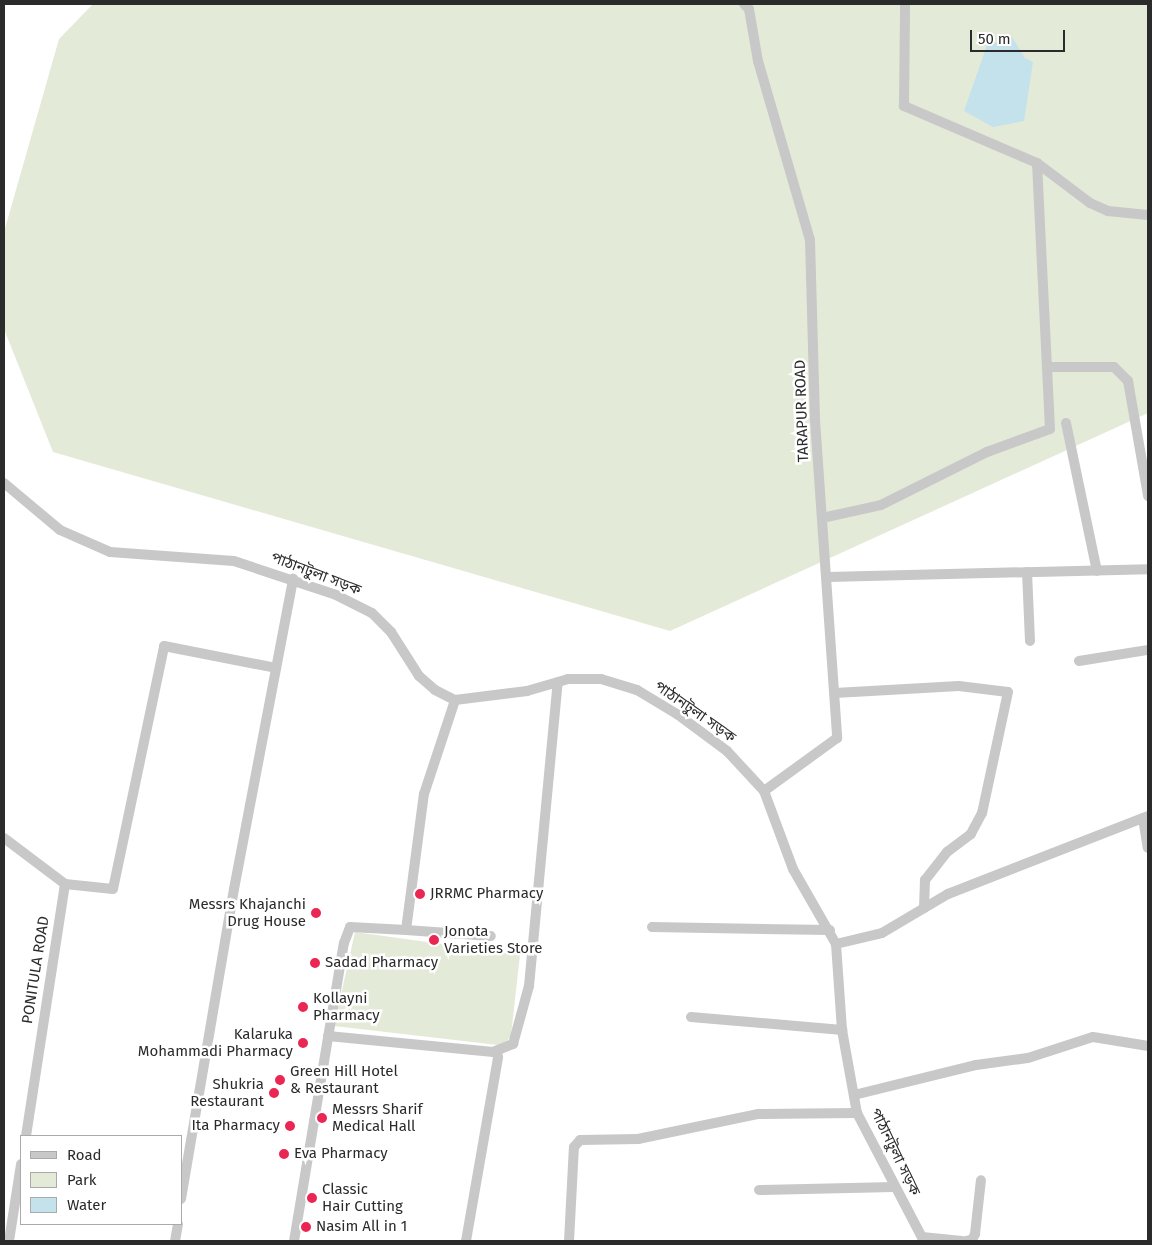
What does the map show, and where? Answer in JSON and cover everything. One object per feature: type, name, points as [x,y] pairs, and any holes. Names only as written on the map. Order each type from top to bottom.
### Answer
[{"type":"street","name":"TARAPUR ROAD","points":[[744,4],[749,9],[758,61],[810,240],[815,420],[828,578],[837,738],[764,791]]},
{"type":"street","points":[[905,4],[904,106],[1036,163],[1090,203],[1108,211],[1148,215]]},
{"type":"street","points":[[822,518],[881,505],[987,452],[1050,429],[1049,367],[1036,163]]},
{"type":"street","points":[[1049,367],[1114,367],[1128,381],[1148,496]]},
{"type":"street","points":[[1066,424],[1097,570]]},
{"type":"street","name":"পাঠানটুলা সড়ক","points":[[4,484],[60,530],[110,552],[234,561],[293,579],[336,595],[372,613],[390,632],[419,676],[435,690],[455,700],[502,696],[558,682],[601,679],[637,690],[677,714],[727,751],[764,791],[792,869],[830,930],[836,944],[842,1030],[857,1113],[894,1187],[923,1239]]},
{"type":"street","points":[[828,578],[1148,569]]},
{"type":"street","points":[[1027,572],[1030,642]]},
{"type":"street","points":[[182,1193],[293,579]]},
{"type":"street","points":[[4,838],[65,884],[112,889],[164,646],[276,668]]},
{"type":"street","points":[[1080,660],[1148,650]]},
{"type":"street","points":[[328,1036],[493,1052],[513,1044],[529,986],[558,682]]},
{"type":"street","points":[[835,693],[959,686],[1008,692],[982,813],[971,834],[947,852],[925,880],[924,908]]},
{"type":"street","points":[[406,930],[424,794],[455,700]]},
{"type":"street","points":[[836,944],[882,933],[948,894],[1145,818],[1148,848]]},
{"type":"street","name":"PONITULA ROAD","points":[[26,1135],[65,884]]},
{"type":"street","points":[[294,1241],[344,943],[350,927],[491,936]]},
{"type":"street","points":[[652,927],[830,930]]},
{"type":"street","points":[[691,1017],[842,1030]]},
{"type":"street","points":[[854,1095],[976,1065],[1028,1058],[1093,1037],[1148,1046]]},
{"type":"street","points":[[466,1241],[498,1057]]},
{"type":"street","points":[[569,1241],[574,1147],[580,1140],[638,1139],[758,1114],[857,1113]]},
{"type":"street","points":[[9,1241],[18,1199],[20,1176]]},
{"type":"street","points":[[966,1241],[972,1240],[975,1234],[981,1180]]},
{"type":"street","points":[[759,1190],[894,1187]]},
{"type":"street","points":[[175,1241],[178,1225]]},
{"type":"street","points":[[923,1239],[962,1241]]},
{"type":"green space","points":[[93,4],[1148,4],[1148,413],[670,631],[53,452],[4,329],[4,232],[59,39]]},
{"type":"green space","points":[[355,932],[520,955],[511,1035],[506,1043],[498,1045],[334,1026]]},
{"type":"water","points":[[1012,37],[1025,58],[1033,62],[1024,121],[993,127],[964,111],[987,45]]},
{"type":"place","name":"JRRMC Pharmacy","points":[[420,894]]},
{"type":"place","name":"Messrs Khajanchi Drug House","points":[[316,913]]},
{"type":"place","name":"Jonota Varieties Store","points":[[434,940]]},
{"type":"place","name":"Sadad Pharmacy","points":[[315,963]]},
{"type":"place","name":"Kollayni Pharmacy","points":[[303,1007]]},
{"type":"place","name":"Kalaruka Mohammadi Pharmacy","points":[[303,1043]]},
{"type":"place","name":"Green Hill Hotel & Restaurant","points":[[280,1080]]},
{"type":"place","name":"Shukria Restaurant","points":[[274,1093]]},
{"type":"place","name":"Messrs Sharif Medical Hall","points":[[322,1118]]},
{"type":"place","name":"Ita Pharmacy","points":[[290,1126]]},
{"type":"place","name":"Eva Pharmacy","points":[[284,1154]]},
{"type":"place","name":"Classic Hair Cutting","points":[[312,1198]]},
{"type":"place","name":"Nasim All in 1","points":[[306,1227]]}]
